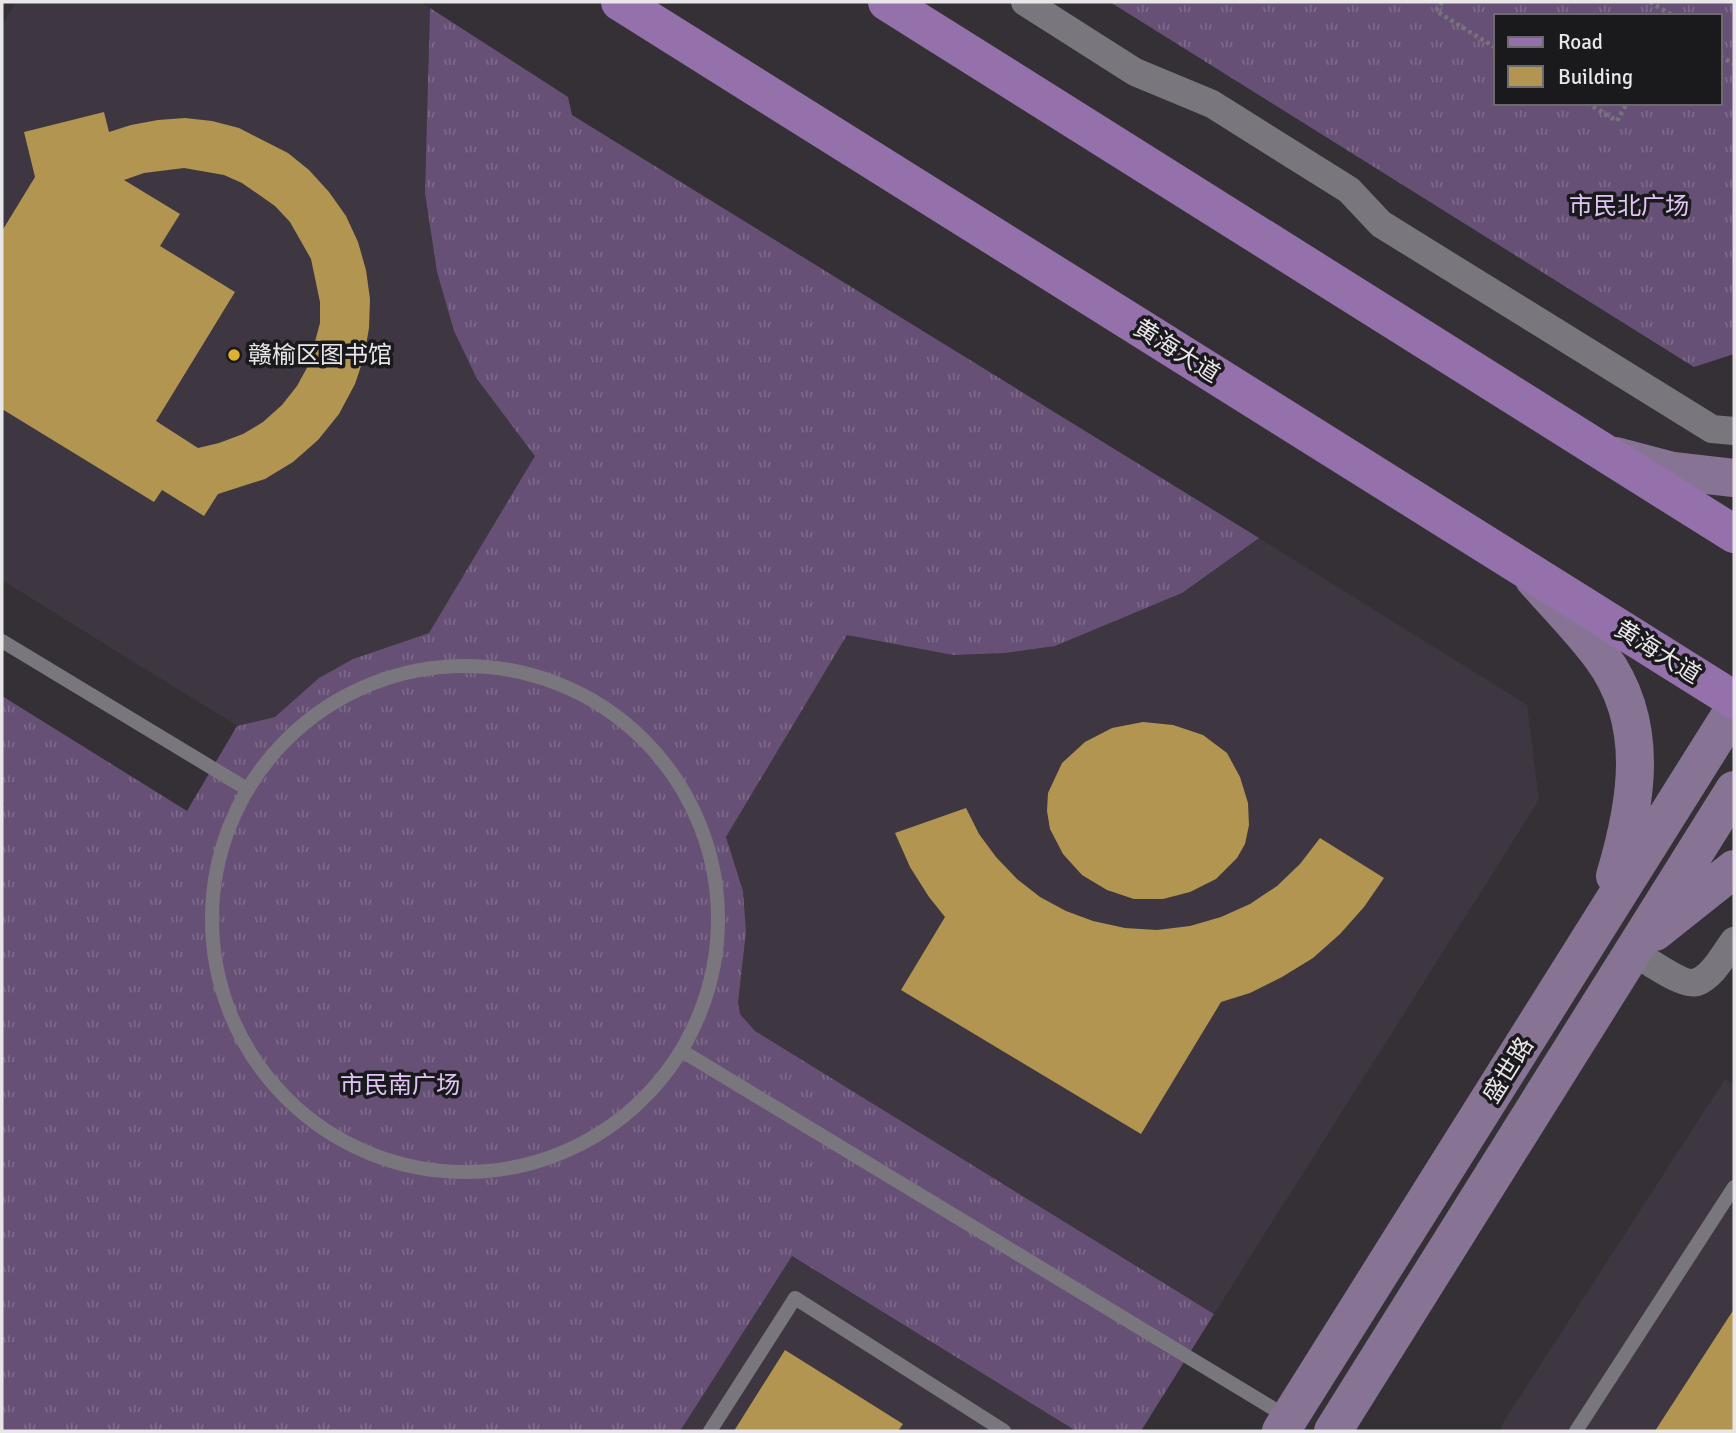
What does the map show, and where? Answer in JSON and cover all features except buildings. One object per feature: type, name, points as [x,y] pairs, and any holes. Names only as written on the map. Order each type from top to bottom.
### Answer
[{"type":"main road","name":"黄海大道","points":[[620,2],[1734,700]]},
{"type":"main road","points":[[887,2],[1734,534]]},
{"type":"main road","points":[[1607,454],[1673,471],[1734,478]]},
{"type":"main road","points":[[1526,569],[1602,657],[1622,693],[1630,724],[1637,768],[1633,805],[1626,841],[1601,921]]},
{"type":"main road","name":"盛世路","points":[[1286,1425],[1734,709]]},
{"type":"main road","name":"盛世路","points":[[1333,1431],[1734,790]]},
{"type":"main road","points":[[1634,949],[1734,870]]},
{"type":"street","points":[[1025,2],[1135,72],[1212,104],[1349,190],[1381,224],[1393,232],[1713,429],[1734,431]]},
{"type":"street","points":[[1634,949],[1685,983],[1697,982],[1710,973],[1734,941]]},
{"type":"lane","points":[[2,641],[247,789]]},
{"type":"lane","points":[[469,664],[504,667],[552,683],[636,733],[678,779],[695,809],[708,841],[716,875],[720,909],[713,978],[702,1011],[682,1051],[646,1097],[620,1120],[591,1139],[557,1155],[521,1165],[447,1171],[409,1165],[374,1154],[340,1138],[308,1117],[265,1072],[238,1030],[224,995],[215,958],[212,921],[214,884],[221,847],[234,812],[247,789],[275,750],[302,723],[332,702],[388,676],[433,666],[469,664]]},
{"type":"lane","points":[[682,1051],[1286,1425]]},
{"type":"lane","points":[[1576,1431],[1734,1187]]},
{"type":"lane","points":[[710,1431],[795,1298],[1004,1431]]},
{"type":"path","points":[[1442,2],[1436,12],[1494,47]]},
{"type":"path","points":[[1650,2],[1670,14]]},
{"type":"path","points":[[1590,105],[1616,121],[1627,105]]},
{"type":"shaded area","name":"赣榆区图书馆","points":[[16,2],[419,2],[430,8],[425,193],[437,272],[454,331],[477,379],[536,456],[429,633],[353,659],[319,678],[275,717],[237,726],[2,580],[2,25]]},
{"type":"shaded area","points":[[1259,538],[1527,705],[1539,800],[1214,1314],[755,1031],[740,1014],[738,1003],[746,932],[743,891],[726,837],[847,635],[953,655],[1005,653],[1055,646],[1182,593]]},
{"type":"shaded area","points":[[1725,1079],[1734,1085],[1734,1431],[1501,1431],[1501,1426]]},
{"type":"shaded area","points":[[791,1256],[1076,1431],[680,1431]]},
{"type":"green space","name":"市民北广场","points":[[1110,2],[1734,2],[1734,354],[1694,367]]},
{"type":"green space","name":"市民南广场","points":[[430,8],[568,97],[572,115],[1259,538],[1182,593],[1055,646],[1005,653],[953,655],[847,635],[726,837],[743,891],[746,932],[738,1003],[740,1014],[755,1031],[1214,1314],[1141,1431],[1076,1431],[792,1256],[680,1431],[2,1431],[2,696],[187,811],[237,726],[275,717],[319,678],[353,659],[429,633],[535,456],[477,379],[454,331],[437,272],[425,193]]},
{"type":"place","name":"赣榆区图书馆","points":[[234,355]]}]
